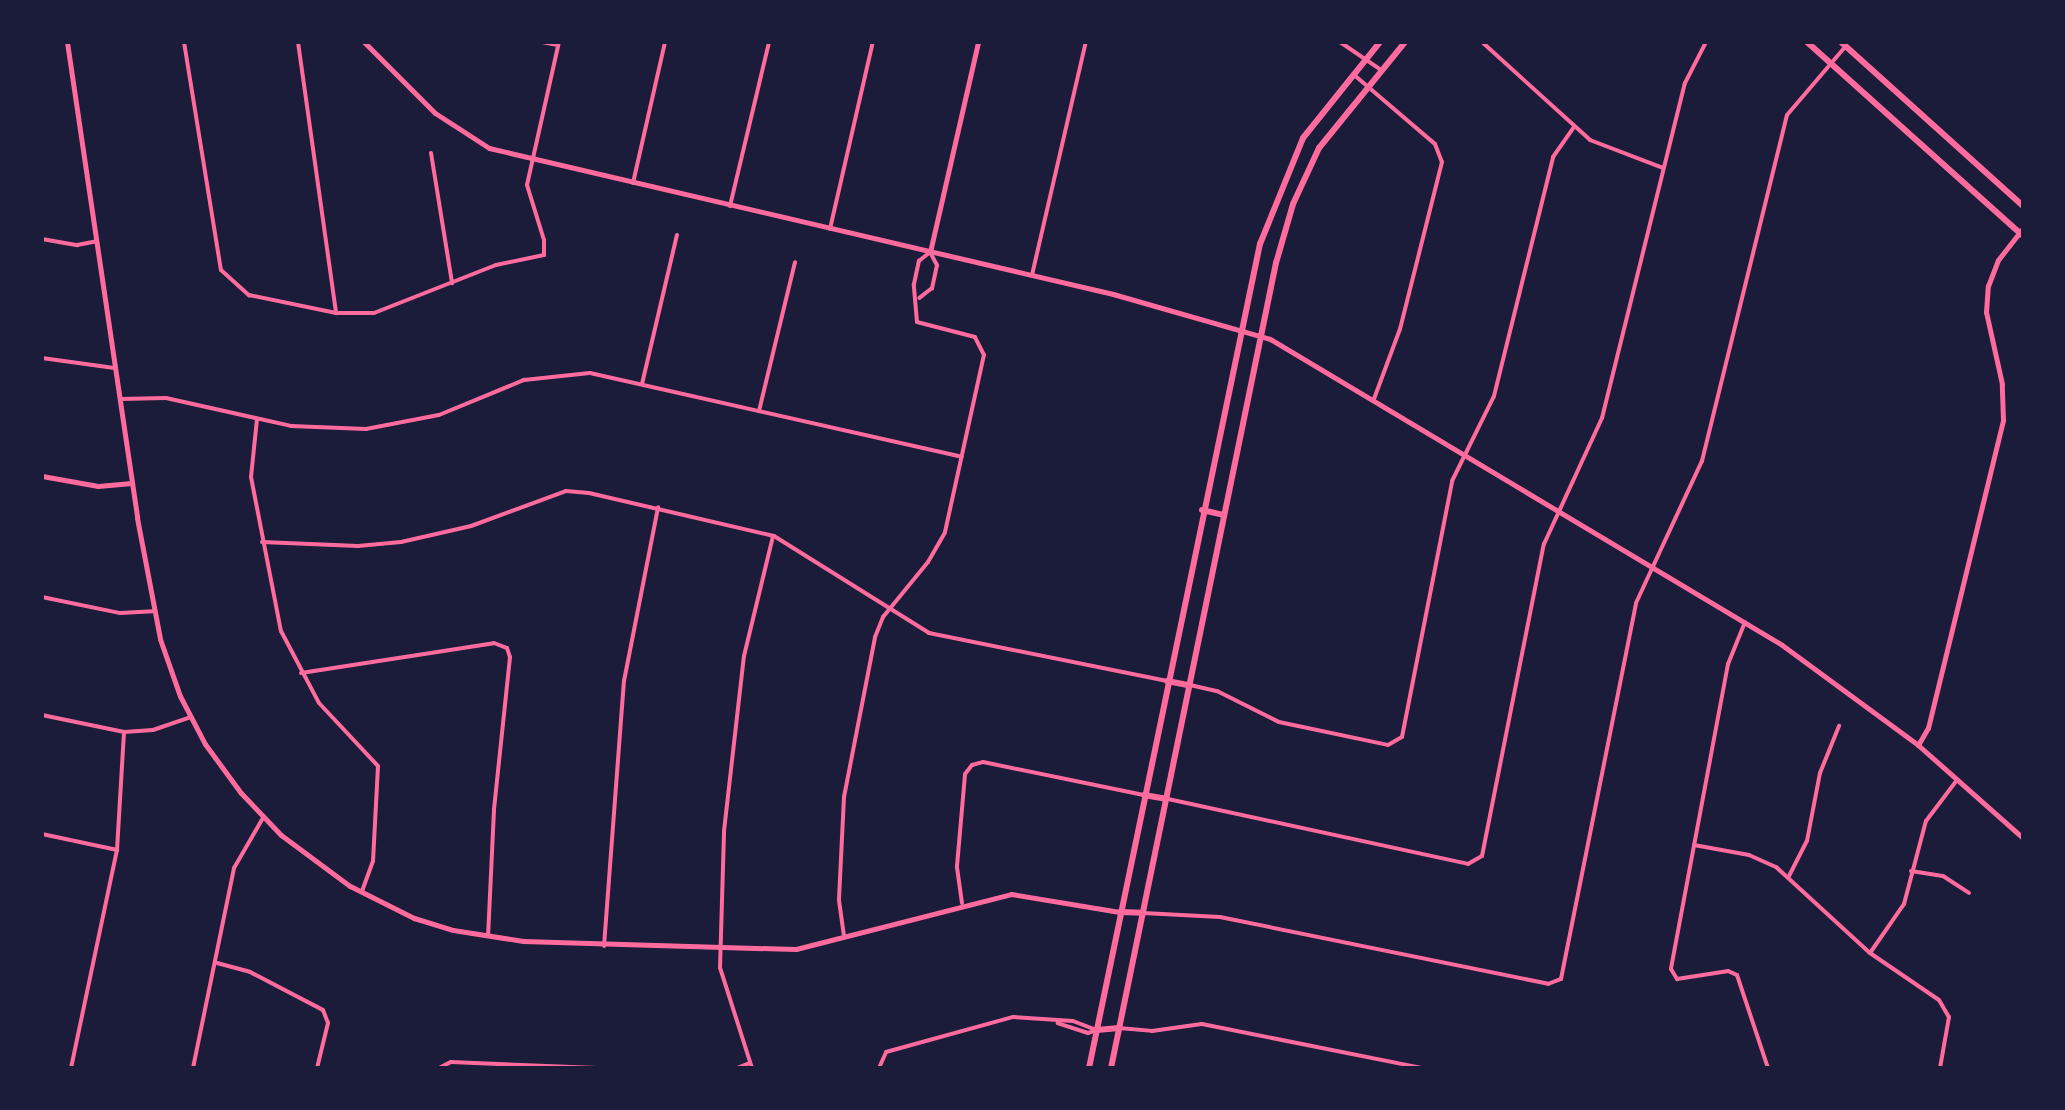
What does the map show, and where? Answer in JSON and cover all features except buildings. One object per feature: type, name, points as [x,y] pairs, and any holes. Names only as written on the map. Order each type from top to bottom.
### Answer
[{"type":"main road","points":[[1089,1068],[1202,510],[1241,328],[1275,199],[1303,138],[1352,73],[1380,42]]},
{"type":"main road","points":[[1111,1068],[1259,335],[1293,204],[1319,148],[1367,85],[1405,42]]},
{"type":"main road","points":[[1807,42],[2022,232]]},
{"type":"main road","points":[[1844,44],[2023,206]]},
{"type":"main road","points":[[1303,138],[1319,148]]},
{"type":"main road","points":[[1202,510],[1223,515]]},
{"type":"main road","points":[[1167,681],[1188,685]]},
{"type":"main road","points":[[1144,795],[1166,799]]},
{"type":"main road","points":[[1120,912],[1143,913]]},
{"type":"main road","points":[[1097,1030],[1119,1028]]},
{"type":"street","points":[[67,42],[153,611],[190,717],[219,765],[263,818],[302,853],[362,892],[414,918],[488,937],[604,946],[796,949],[962,903],[1026,893],[1120,912]]},
{"type":"street","points":[[184,42],[221,270],[249,295],[336,313],[374,313],[496,265],[544,255],[544,240],[528,200],[532,159],[559,44],[542,42]]},
{"type":"street","points":[[298,42],[336,313]]},
{"type":"street","points":[[633,183],[665,42]]},
{"type":"street","points":[[730,206],[769,42]]},
{"type":"street","points":[[830,229],[873,42]]},
{"type":"street","points":[[844,936],[839,899],[846,783],[875,637],[889,610],[939,546],[962,457],[983,345],[975,337],[921,326],[915,317],[919,298],[914,284],[919,261],[930,252],[978,42]]},
{"type":"street","points":[[1032,275],[1086,42]]},
{"type":"street","points":[[1340,42],[1381,70]]},
{"type":"street","points":[[1482,42],[1574,127],[1602,147],[1663,168]]},
{"type":"street","points":[[1166,799],[1313,833],[1476,862],[1483,852],[1538,569],[1602,418],[1685,83],[1706,42]]},
{"type":"street","points":[[367,43],[461,134],[532,159],[1032,275],[1259,335],[1466,452],[1745,622],[1918,745],[2023,838]]},
{"type":"street","points":[[1143,913],[1220,917],[1557,982],[1564,970],[1632,616],[1654,565],[1683,512],[1709,440],[1787,115],[1844,44]]},
{"type":"street","points":[[1352,73],[1435,144],[1442,162],[1400,329],[1374,399]]},
{"type":"street","points":[[1188,685],[1217,691],[1279,722],[1382,744],[1398,741],[1404,732],[1449,494],[1500,377],[1553,157],[1574,127]]},
{"type":"street","points":[[431,153],[452,283]]},
{"type":"street","points":[[1918,745],[1928,728],[2001,431],[2003,396],[1986,312],[1998,260],[2022,232]]},
{"type":"street","points":[[642,384],[677,235]]},
{"type":"street","points":[[42,239],[77,245],[97,241]]},
{"type":"street","points":[[919,298],[932,288],[937,265],[930,252]]},
{"type":"street","points":[[759,411],[795,262]]},
{"type":"street","points":[[42,358],[90,368],[115,368]]},
{"type":"street","points":[[120,399],[166,398],[311,428],[366,429],[439,415],[506,385],[539,377],[590,373],[962,457]]},
{"type":"street","points":[[257,419],[250,465],[275,612],[300,673],[327,713],[378,766],[373,861],[362,892]]},
{"type":"street","points":[[42,476],[98,486],[132,483]]},
{"type":"street","points":[[262,542],[358,546],[401,542],[471,526],[566,491],[658,507],[774,536],[929,633],[1167,681]]},
{"type":"street","points":[[604,946],[624,681],[658,507]]},
{"type":"street","points":[[737,1068],[751,1066],[725,991],[719,949],[734,725],[750,626],[774,536]]},
{"type":"street","points":[[42,597],[120,613],[153,611]]},
{"type":"street","points":[[1745,622],[1728,664],[1672,976],[1683,980],[1728,971],[1737,975],[1768,1068]]},
{"type":"street","points":[[300,673],[494,643],[509,651],[488,937]]},
{"type":"street","points":[[42,715],[124,732],[153,730],[190,717]]},
{"type":"street","points":[[1789,876],[1805,848],[1820,773],[1839,726]]},
{"type":"street","points":[[71,1068],[117,850],[124,732]]},
{"type":"street","points":[[962,903],[957,866],[965,774],[972,765],[983,762],[1144,795]]},
{"type":"street","points":[[1870,953],[1904,904],[1926,821],[1958,780]]},
{"type":"street","points":[[193,1068],[234,868],[263,818]]},
{"type":"street","points":[[42,834],[117,850]]},
{"type":"street","points":[[1694,845],[1764,860],[1789,876],[1870,953],[1947,1010],[1940,1068]]},
{"type":"street","points":[[1911,871],[1943,876],[1969,893]]},
{"type":"street","points":[[216,963],[250,972],[323,1010],[328,1023],[317,1068]]},
{"type":"street","points":[[879,1068],[880,1057],[1013,1017],[1058,1023],[1073,1021],[1097,1030]]},
{"type":"street","points":[[1058,1023],[1070,1030],[1097,1030]]},
{"type":"street","points":[[1119,1028],[1152,1031],[1202,1024],[1423,1068]]},
{"type":"street","points":[[441,1066],[597,1068]]}]
